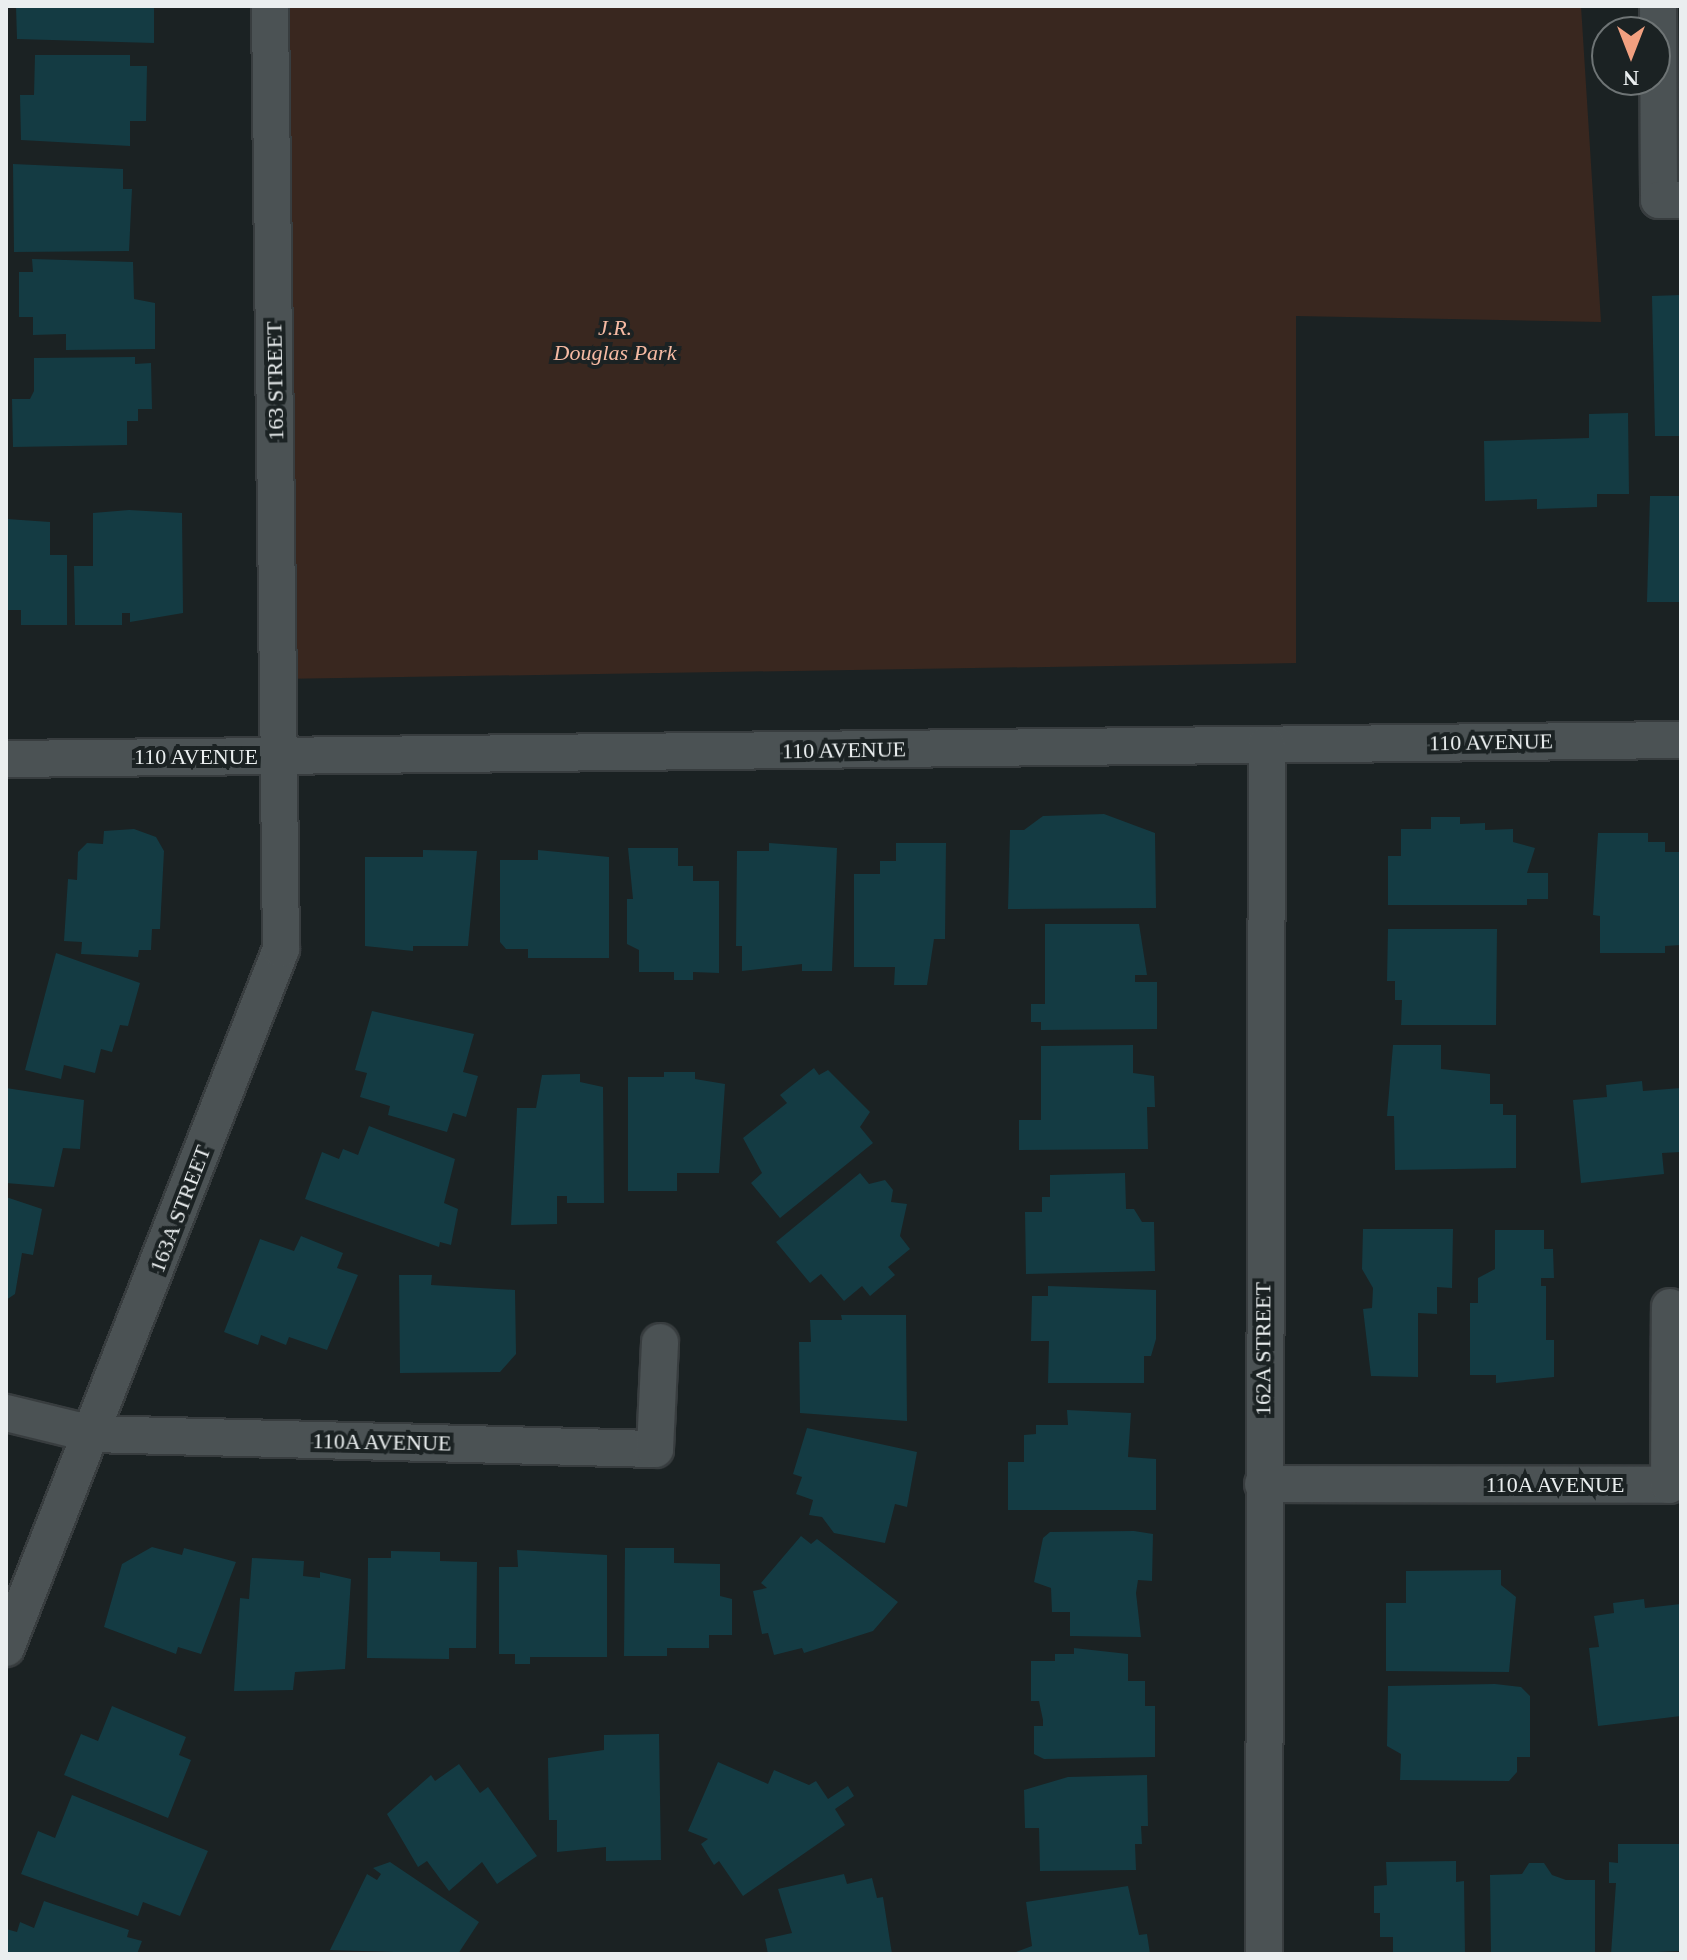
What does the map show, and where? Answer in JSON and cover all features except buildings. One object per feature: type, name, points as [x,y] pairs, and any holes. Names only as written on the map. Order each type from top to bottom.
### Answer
[{"type":"street","name":"163 STREET","points":[[270,6],[281,757]]},
{"type":"street","points":[[1658,6],[1670,200]]},
{"type":"street","name":"110 AVENUE","points":[[6,759],[1681,740]]},
{"type":"street","name":"162A STREET","points":[[1264,1954],[1267,745]]},
{"type":"street","name":"163A STREET","points":[[6,1648],[281,949],[281,757]]},
{"type":"street","name":"110A AVENUE","points":[[1263,1484],[1669,1485],[1670,1307]]},
{"type":"street","name":"110A AVENUE","points":[[6,1413],[92,1434],[655,1449],[660,1342]]},
{"type":"green space","name":"J.R. Douglas Park","points":[[279,6],[1581,6],[1601,322],[1296,316],[1296,663],[278,679]]}]
